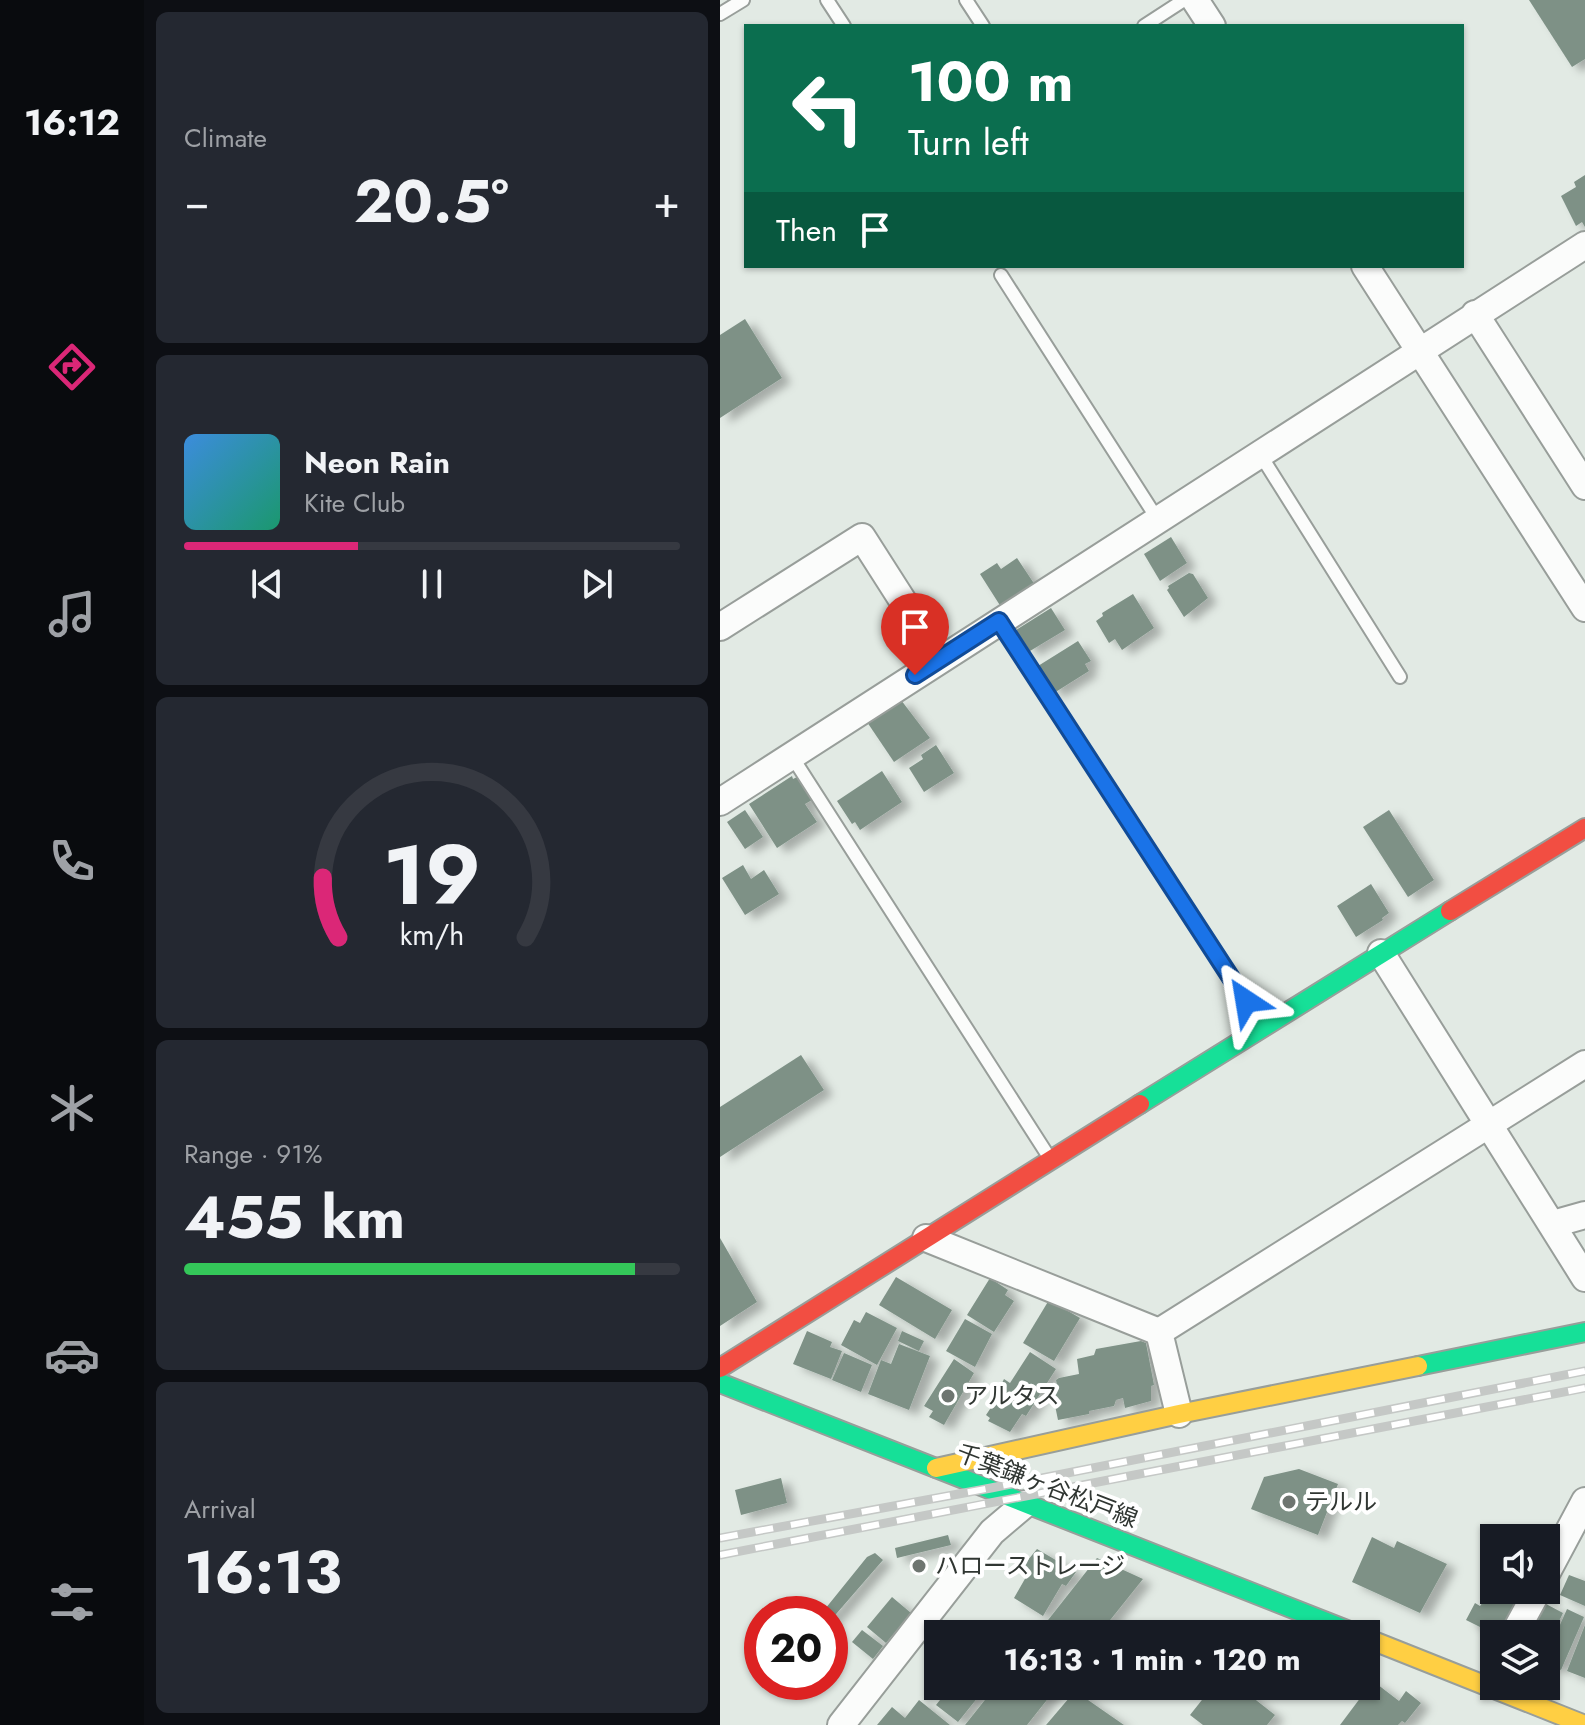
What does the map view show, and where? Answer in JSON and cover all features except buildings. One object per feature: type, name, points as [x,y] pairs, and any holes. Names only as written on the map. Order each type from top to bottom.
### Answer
[{"type":"street","points":[[1195,0],[1211,24]]},
{"type":"street","points":[[720,802],[1418,350],[1583,251]]},
{"type":"street","points":[[1366,268],[1585,608]]},
{"type":"street","points":[[1475,314],[1585,486]]},
{"type":"street","points":[[720,627],[862,537],[940,659]]},
{"type":"street","points":[[720,1368],[1585,828]]},
{"type":"street","points":[[1381,953],[1585,1278]]},
{"type":"street","points":[[1159,1332],[1585,1064]]},
{"type":"street","points":[[1553,1224],[1585,1215]]},
{"type":"street","points":[[926,1238],[1159,1332]]},
{"type":"street","points":[[1159,1332],[1179,1414]]},
{"type":"street","points":[[936,1468],[1179,1414],[1585,1332]]},
{"type":"street","name":"千葉鎌ヶ谷松戸線","points":[[720,1383],[1321,1620]]},
{"type":"street","points":[[1560,1548],[1585,1501]]},
{"type":"street","points":[[841,1725],[992,1532],[1025,1504]]},
{"type":"street","points":[[1380,1643],[1480,1677]]},
{"type":"street","points":[[1532,1700],[1585,1725]]},
{"type":"lane","points":[[720,14],[743,0]]},
{"type":"lane","points":[[827,0],[843,24]]},
{"type":"lane","points":[[966,0],[982,24]]},
{"type":"lane","points":[[1147,24],[1184,0]]},
{"type":"lane","points":[[1001,275],[1158,520]]},
{"type":"lane","points":[[1260,454],[1400,677]]},
{"type":"lane","points":[[999,621],[1262,1027]]},
{"type":"lane","points":[[791,755],[1051,1160]]},
{"type":"railway","points":[[720,1538],[1585,1371]]},
{"type":"railway","points":[[720,1555],[1585,1388]]},
{"type":"traffic: fast","points":[[1140,1104],[1450,911]]},
{"type":"traffic: fast","points":[[1418,1366],[1585,1332]]},
{"type":"traffic: fast","points":[[720,1383],[1321,1620]]},
{"type":"traffic: slow","points":[[936,1468],[1179,1414],[1418,1366]]},
{"type":"traffic: slow","points":[[1380,1644],[1585,1725]]},
{"type":"traffic: jam","points":[[1450,911],[1585,828]]},
{"type":"traffic: jam","points":[[720,1368],[1140,1104]]},
{"type":"place","name":"アルタス","points":[[948,1396]]},
{"type":"place","name":"テルル","points":[[1289,1502]]},
{"type":"place","name":"ハローストレージ","points":[[919,1566]]},
{"type":"route","points":[[915,675],[999,621],[1246,1001]]}]
